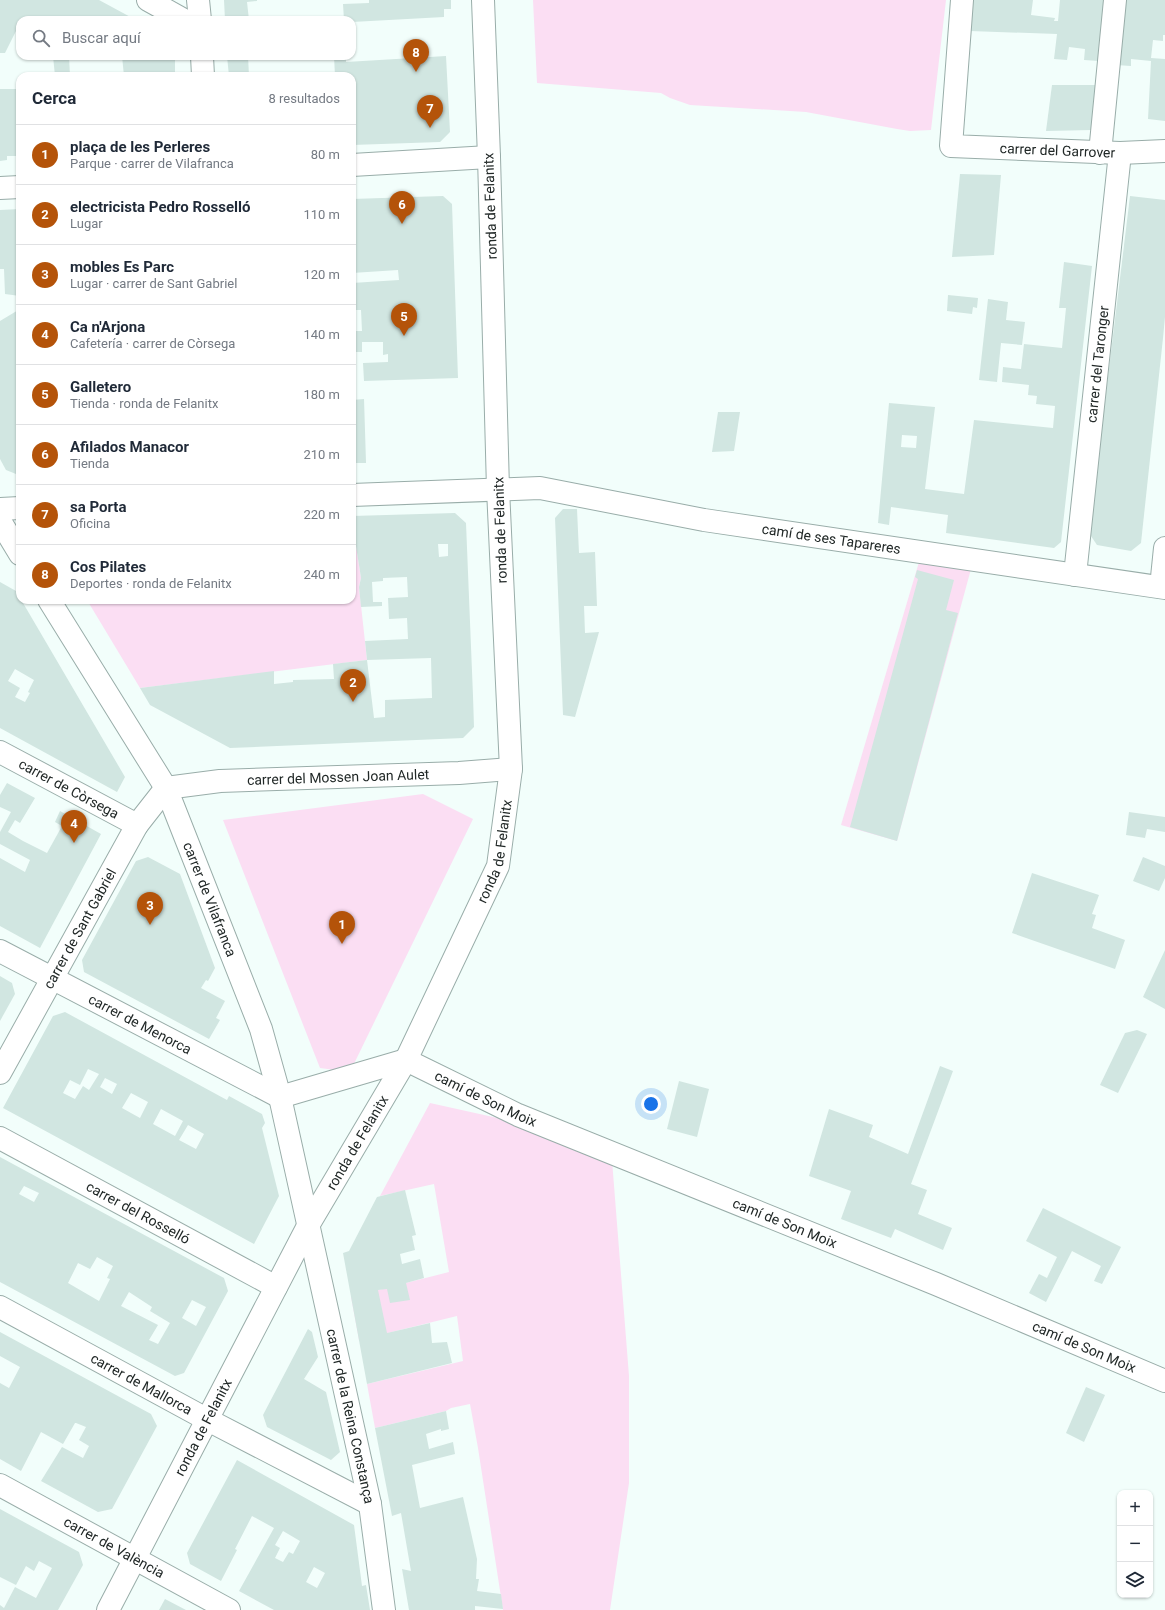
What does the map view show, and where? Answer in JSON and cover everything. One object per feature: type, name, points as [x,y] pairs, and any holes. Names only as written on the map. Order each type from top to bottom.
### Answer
[{"type":"street","points":[[148,0],[177,16]]},
{"type":"street","points":[[198,0],[200,16]]},
{"type":"street","name":"ronda de Felanitx","points":[[108,1610],[309,1224],[406,1060],[498,866],[510,769],[498,489],[483,0]]},
{"type":"street","name":"carrer del Garrover","points":[[962,0],[951,146],[1110,153],[1165,151]]},
{"type":"street","name":"carrer del Taronger","points":[[1075,575],[1110,153],[1115,0]]},
{"type":"street","points":[[202,60],[203,72]]},
{"type":"street","points":[[356,165],[489,157]]},
{"type":"street","points":[[0,188],[16,187]]},
{"type":"street","name":"camí de ses Tapareres","points":[[356,495],[540,488],[704,520],[1163,587]]},
{"type":"street","points":[[0,508],[16,508]]},
{"type":"street","points":[[0,522],[16,548]]},
{"type":"street","points":[[1163,587],[1165,548]]},
{"type":"street","name":"carrer de Vilafranca","points":[[51,604],[166,788],[261,1029],[280,1097],[309,1224]]},
{"type":"street","name":"carrer de Còrsega","points":[[0,752],[137,825]]},
{"type":"street","name":"carrer del Mossen Joan Aulet","points":[[166,788],[220,781],[459,773],[510,769]]},
{"type":"street","name":"carrer de Sant Gabriel","points":[[0,1073],[137,825],[166,788]]},
{"type":"street","name":"carrer de Menorca","points":[[0,951],[280,1097]]},
{"type":"street","points":[[280,1097],[406,1060]]},
{"type":"street","name":"camí de Son Moix","points":[[406,1060],[518,1114],[936,1284],[1165,1381]]},
{"type":"street","name":"carrer del Rosselló","points":[[0,1138],[276,1287]]},
{"type":"street","name":"carrer de la Reina Constança","points":[[309,1224],[370,1504],[384,1610]]},
{"type":"street","name":"carrer de Mallorca","points":[[0,1307],[208,1420],[370,1504]]},
{"type":"street","name":"carrer de València","points":[[0,1485],[229,1610]]},
{"type":"shaded area","points":[[533,0],[946,0],[931,130],[910,131],[806,112],[690,105],[661,93],[537,83]]},
{"type":"shaded area","points":[[356,546],[361,578],[359,587],[367,660],[140,688],[89,604],[356,604]]},
{"type":"shaded area","points":[[919,562],[971,569],[897,841],[841,825]]},
{"type":"shaded area","points":[[423,794],[473,819],[350,1072],[320,1068],[223,820]]},
{"type":"shaded area","points":[[430,1103],[520,1123],[612,1160],[629,1376],[629,1483],[610,1610],[503,1610],[470,1404],[375,1428],[367,1384],[463,1361],[457,1316],[359,1340],[351,1297],[449,1272],[434,1184],[380,1196]]},
{"type":"building","points":[[0,0],[99,0],[129,16],[16,16],[16,31],[5,53],[0,53]]},
{"type":"building","points":[[224,0],[257,0],[247,2],[249,16],[225,16]]},
{"type":"building","points":[[369,0],[451,0],[451,9],[444,9],[444,17],[356,22],[356,16],[344,16],[343,4],[369,3]]},
{"type":"building","points":[[973,0],[1033,0],[1031,15],[1055,18],[1054,21],[1058,21],[1060,0],[1104,0],[1099,61],[1084,60],[1085,49],[1069,47],[1067,60],[1054,59],[1057,34],[970,31]]},
{"type":"building","points":[[1121,0],[1165,0],[1165,35],[1163,35],[1163,41],[1153,40],[1151,58],[1165,59],[1165,121],[1148,119],[1151,61],[1131,59],[1131,66],[1116,65]]},
{"type":"building","points":[[446,56],[450,132],[440,142],[356,145],[356,72],[335,72],[334,60],[346,60],[346,62]]},
{"type":"building","points":[[53,60],[69,60],[70,72],[55,72]]},
{"type":"building","points":[[122,60],[175,60],[175,72],[124,72]]},
{"type":"building","points":[[227,60],[248,60],[249,72],[229,72]]},
{"type":"building","points":[[1052,85],[1096,85],[1092,130],[1046,131]]},
{"type":"building","points":[[0,89],[16,89],[16,156],[7,156],[7,160],[0,161]]},
{"type":"building","points":[[960,174],[1001,175],[994,255],[952,257]]},
{"type":"building","points":[[443,196],[452,204],[458,378],[364,381],[363,363],[388,362],[388,354],[383,355],[383,342],[362,342],[362,352],[356,352],[356,331],[362,331],[361,310],[356,310],[356,283],[399,280],[398,270],[356,273],[356,199]]},
{"type":"building","points":[[1130,196],[1165,200],[1165,317],[1163,338],[1141,543],[1131,551],[1097,545],[1089,533]]},
{"type":"building","points":[[16,209],[16,295],[5,294],[4,269],[0,269],[0,210]]},
{"type":"building","points":[[1064,262],[1092,266],[1061,542],[1054,548],[946,533],[948,515],[891,507],[889,525],[878,523],[889,403],[935,407],[925,489],[964,494],[974,420],[1053,428],[1055,406],[1036,404],[1037,396],[1028,395],[1029,385],[1002,382],[1003,367],[1021,369],[1024,344],[1062,348],[1066,308],[1059,308]],"holes":[[[902,435],[917,436],[916,448],[901,447]]]},
{"type":"building","points":[[948,295],[978,298],[977,308],[973,307],[972,314],[947,311]]},
{"type":"building","points":[[988,299],[1008,302],[1006,320],[1025,322],[1022,345],[1001,343],[997,382],[979,380]]},
{"type":"building","points":[[16,311],[16,474],[6,470],[0,459],[0,321]]},
{"type":"building","points":[[364,399],[366,463],[356,463],[356,400]]},
{"type":"building","points":[[718,412],[740,412],[734,451],[712,452]]},
{"type":"building","points":[[563,509],[577,509],[579,553],[595,552],[597,606],[584,606],[585,633],[599,632],[575,717],[563,715],[555,518]]},
{"type":"building","points":[[455,513],[466,523],[474,727],[463,738],[230,748],[150,705],[140,688],[274,671],[274,684],[293,682],[293,680],[334,679],[333,664],[367,660],[365,641],[408,639],[407,618],[389,619],[388,598],[408,597],[407,577],[383,578],[383,581],[372,582],[373,602],[382,602],[382,606],[361,607],[359,587],[361,578],[356,546],[356,516]],"holes":[[[438,544],[448,544],[448,556],[439,557]],[[431,658],[432,698],[385,700],[385,717],[374,718],[367,660]]]},
{"type":"building","points":[[917,570],[954,580],[946,610],[958,613],[897,841],[850,827],[918,579],[915,577]]},
{"type":"building","points":[[0,582],[16,591],[16,604],[24,604],[125,777],[117,792],[0,728]],"holes":[[[15,669],[34,680],[28,692],[30,693],[25,702],[15,697],[20,688],[8,681]]]},
{"type":"building","points":[[7,783],[35,798],[20,823],[15,820],[8,832],[23,841],[47,853],[62,826],[55,822],[60,811],[101,834],[40,948],[0,926],[0,858],[25,872],[30,860],[0,844],[0,832],[11,812],[0,807],[0,795]]},
{"type":"building","points":[[1129,812],[1165,817],[1165,832],[1147,829],[1145,838],[1126,835]]},
{"type":"building","points":[[148,857],[180,874],[215,968],[208,981],[206,980],[201,988],[225,1001],[216,1018],[220,1020],[209,1039],[84,972],[82,960],[136,861]]},
{"type":"building","points":[[1143,857],[1165,866],[1165,878],[1159,891],[1133,881]]},
{"type":"building","points":[[1032,873],[1099,895],[1092,914],[1096,915],[1092,928],[1125,940],[1115,969],[1012,933]]},
{"type":"building","points":[[1165,950],[1165,1009],[1143,997]]},
{"type":"building","points":[[0,976],[12,983],[15,994],[0,1021]]},
{"type":"building","points":[[65,1012],[227,1100],[229,1096],[262,1114],[265,1123],[262,1128],[279,1196],[254,1244],[3,1108],[53,1016]],"holes":[[[88,1069],[99,1074],[89,1090],[83,1086],[75,1099],[63,1093],[70,1080],[80,1085]],[[105,1078],[117,1084],[112,1094],[100,1087]],[[131,1093],[148,1102],[140,1118],[122,1108]],[[161,1109],[183,1121],[175,1136],[153,1124]],[[188,1125],[204,1134],[196,1149],[179,1140]]]},
{"type":"building","points":[[1137,1030],[1147,1034],[1118,1093],[1100,1085],[1125,1033]]},
{"type":"building","points":[[940,1066],[953,1071],[911,1184],[927,1190],[918,1214],[952,1228],[943,1250],[895,1229],[891,1238],[841,1219],[851,1191],[809,1176],[829,1109],[873,1125],[869,1137],[908,1154]]},
{"type":"building","points":[[679,1081],[709,1089],[697,1137],[667,1129]]},
{"type":"building","points":[[0,1157],[224,1278],[228,1291],[184,1373],[175,1376],[0,1282]],"holes":[[[24,1186],[39,1193],[34,1202],[19,1194]],[[97,1257],[113,1266],[107,1278],[110,1279],[99,1301],[68,1283],[78,1263],[90,1269]],[[129,1292],[152,1307],[150,1311],[170,1323],[158,1344],[149,1340],[158,1325],[121,1306]],[[192,1300],[206,1307],[196,1326],[182,1318]]]},
{"type":"building","points":[[405,1190],[416,1235],[412,1236],[415,1250],[400,1254],[402,1264],[420,1259],[424,1278],[406,1283],[410,1300],[390,1303],[387,1289],[378,1290],[387,1333],[430,1323],[432,1343],[447,1342],[452,1363],[367,1384],[343,1253],[349,1251],[377,1197]]},
{"type":"building","points":[[1043,1208],[1121,1247],[1102,1284],[1094,1281],[1101,1266],[1072,1251],[1046,1302],[1029,1293],[1039,1274],[1047,1278],[1057,1257],[1026,1241]]},
{"type":"building","points":[[308,1329],[312,1332],[318,1357],[304,1379],[326,1392],[340,1452],[331,1460],[267,1427],[263,1415]]},
{"type":"building","points":[[0,1332],[151,1414],[157,1426],[112,1509],[98,1512],[41,1481],[62,1447],[83,1458],[89,1446],[79,1440],[86,1427],[75,1423],[63,1444],[41,1432],[21,1471],[0,1459],[0,1383],[9,1388],[20,1367],[0,1356]]},
{"type":"building","points":[[1086,1387],[1105,1395],[1084,1442],[1066,1433]]},
{"type":"building","points":[[446,1411],[449,1429],[441,1431],[441,1429],[426,1434],[429,1449],[453,1442],[455,1454],[412,1465],[420,1508],[463,1497],[477,1559],[476,1579],[479,1579],[477,1591],[501,1594],[503,1609],[475,1606],[475,1610],[409,1610],[402,1569],[411,1571],[401,1513],[392,1516],[375,1428]]},
{"type":"building","points":[[237,1460],[354,1525],[362,1586],[366,1585],[370,1610],[274,1610],[239,1591],[274,1528],[252,1516],[221,1581],[190,1564],[187,1553]],"holes":[[[283,1531],[300,1541],[293,1554],[289,1552],[283,1562],[275,1558],[280,1548],[275,1545]],[[314,1567],[325,1573],[317,1588],[306,1582]]]},
{"type":"building","points":[[0,1509],[79,1552],[83,1565],[58,1610],[0,1610],[0,1605],[4,1608],[15,1587],[36,1598],[52,1568],[39,1561],[34,1571],[26,1566],[16,1585],[0,1577]]},
{"type":"building","points":[[165,1599],[186,1610],[159,1610]]},
{"type":"place","name":"Cos Pilates","points":[[416,72]]},
{"type":"place","name":"sa Porta","points":[[430,128]]},
{"type":"place","name":"Afilados Manacor","points":[[402,224]]},
{"type":"place","name":"Galletero","points":[[404,336]]},
{"type":"place","name":"electricista Pedro Rosselló","points":[[353,702]]},
{"type":"place","name":"Ca n'Arjona","points":[[74,843]]},
{"type":"place","name":"mobles Es Parc","points":[[150,925]]},
{"type":"place","name":"plaça de les Perleres","points":[[342,944]]}]
